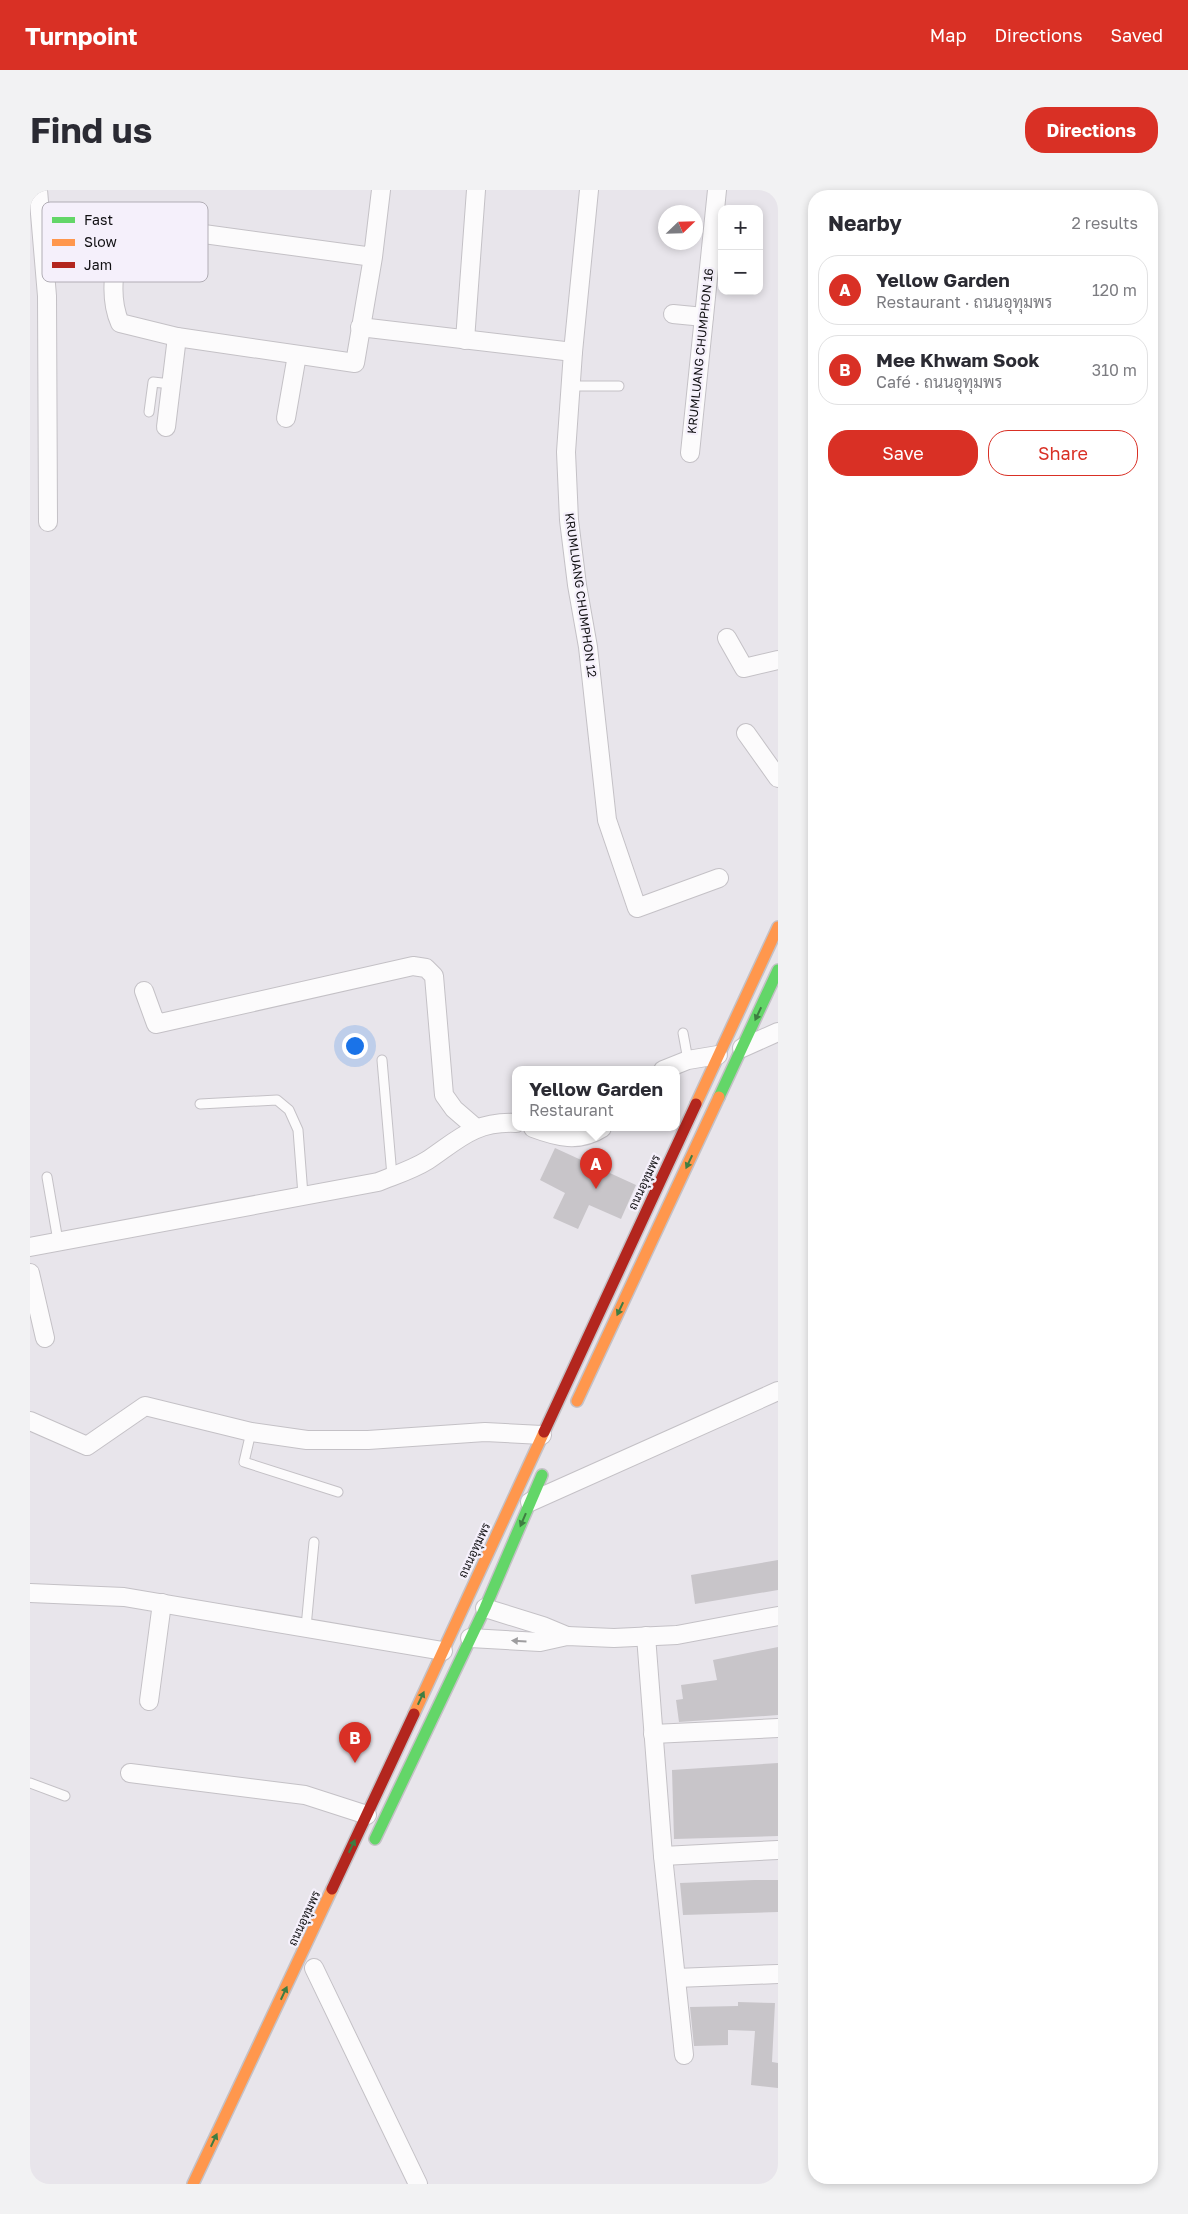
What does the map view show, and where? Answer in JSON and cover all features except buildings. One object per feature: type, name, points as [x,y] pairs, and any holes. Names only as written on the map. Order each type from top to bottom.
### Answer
[{"type":"street","points":[[38,190],[42,237]]},
{"type":"street","points":[[115,282],[114,310],[120,323],[177,337],[355,363],[373,257],[381,190]]},
{"type":"street","points":[[465,340],[476,190]]},
{"type":"street","name":"KRUMLUANG CHUMPHON 12","points":[[589,190],[573,352],[566,452],[569,520],[577,585],[590,657],[607,820],[637,908],[719,878]]},
{"type":"street","name":"KRUMLUANG CHUMPHON 16","points":[[690,453],[717,190]]},
{"type":"street","points":[[208,235],[373,257]]},
{"type":"street","points":[[46,282],[48,522]]},
{"type":"street","points":[[673,314],[704,318]]},
{"type":"street","points":[[360,327],[573,352]]},
{"type":"street","points":[[166,426],[177,337]]},
{"type":"street","points":[[286,418],[297,355]]},
{"type":"street","points":[[726,638],[744,668],[778,660]]},
{"type":"street","points":[[746,733],[778,778]]},
{"type":"street","name":"ถนนอุทุมพร","points":[[193,2184],[367,1815],[778,927]]},
{"type":"street","points":[[144,991],[156,1024],[413,966],[426,968],[434,976],[444,1095],[454,1109],[476,1128]]},
{"type":"street","points":[[571,1414],[778,970]]},
{"type":"street","points":[[673,1066],[688,1060],[718,1055],[742,1048],[778,1032]]},
{"type":"street","points":[[30,1247],[378,1182],[427,1160],[466,1132],[503,1122],[512,1122]]},
{"type":"street","points":[[542,1131],[558,1136],[582,1138],[596,1131]]},
{"type":"street","points":[[30,1273],[45,1338]]},
{"type":"street","points":[[530,1502],[778,1391]]},
{"type":"street","points":[[30,1421],[87,1446],[145,1406],[251,1432],[307,1440],[368,1440],[486,1432],[542,1435]]},
{"type":"street","points":[[368,1852],[485,1608],[546,1467]]},
{"type":"street","points":[[30,1593],[124,1597],[443,1651]]},
{"type":"street","points":[[149,1701],[162,1603]]},
{"type":"street","points":[[485,1608],[543,1626],[567,1636]]},
{"type":"street","points":[[470,1638],[540,1642],[567,1636],[614,1638],[677,1635],[778,1616]]},
{"type":"street","points":[[646,1636],[663,1856],[684,2054]]},
{"type":"street","points":[[653,1734],[778,1728]]},
{"type":"street","points":[[130,1774],[305,1795],[367,1815]]},
{"type":"street","points":[[663,1856],[778,1850]]},
{"type":"street","points":[[306,1985],[316,1963]]},
{"type":"street","points":[[316,1963],[418,2184]]},
{"type":"street","points":[[676,1978],[778,1974]]},
{"type":"lane","points":[[149,412],[153,382],[171,384]]},
{"type":"lane","points":[[571,386],[619,386]]},
{"type":"lane","points":[[683,1033],[688,1060]]},
{"type":"lane","points":[[382,1060],[392,1176]]},
{"type":"lane","points":[[200,1104],[277,1100],[289,1110],[298,1130],[303,1195]]},
{"type":"lane","points":[[47,1177],[58,1241]]},
{"type":"lane","points":[[251,1432],[244,1462],[338,1492]]},
{"type":"lane","points":[[306,1628],[314,1542]]},
{"type":"lane","points":[[30,1783],[65,1796]]},
{"type":"traffic: fast","points":[[719,1097],[778,970]]},
{"type":"traffic: fast","points":[[375,1839],[485,1608],[542,1475]]},
{"type":"traffic: slow","points":[[696,1104],[778,927]]},
{"type":"traffic: slow","points":[[577,1401],[719,1097]]},
{"type":"traffic: slow","points":[[414,1714],[544,1432]]},
{"type":"traffic: slow","points":[[193,2184],[332,1889]]},
{"type":"traffic: jam","points":[[544,1432],[696,1104]]},
{"type":"traffic: jam","points":[[332,1889],[414,1714]]},
{"type":"place","name":"Yellow Garden","points":[[596,1189]]},
{"type":"place","name":"Mee Khwam Sook","points":[[355,1763]]}]
